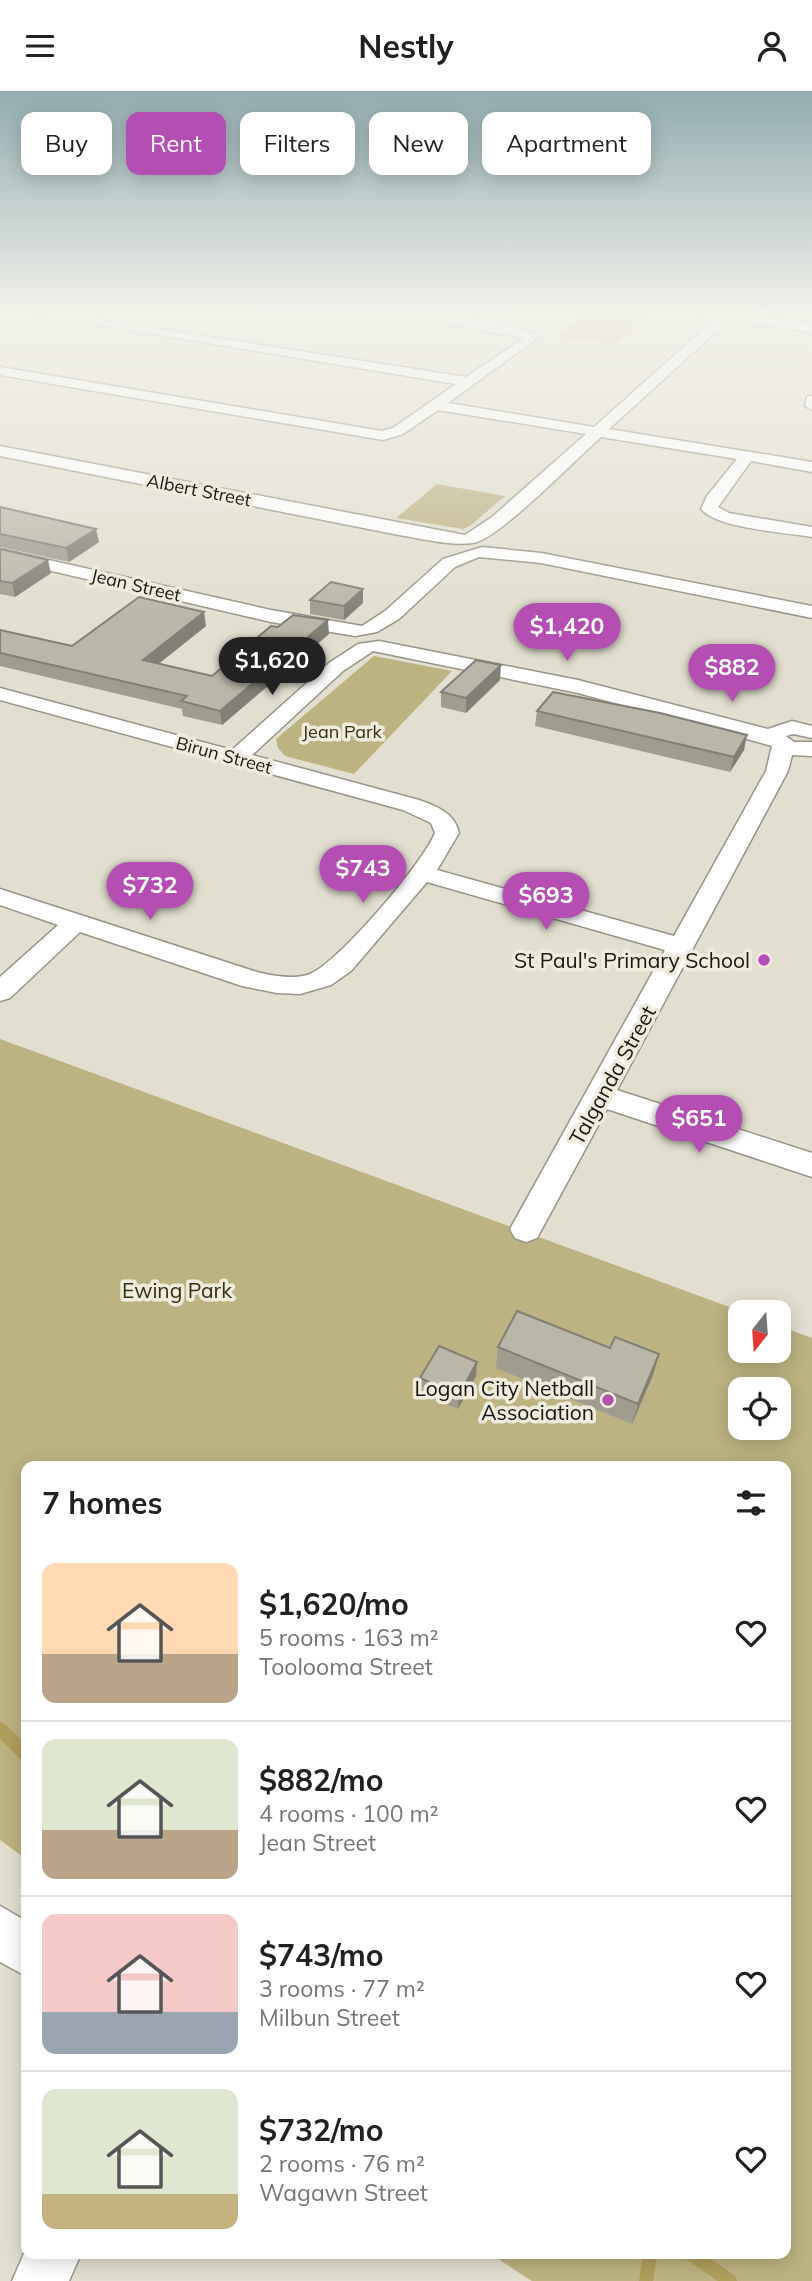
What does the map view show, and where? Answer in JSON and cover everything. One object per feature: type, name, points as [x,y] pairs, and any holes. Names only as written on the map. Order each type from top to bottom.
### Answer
[{"type":"street","points":[[255,414],[383,436],[398,431],[422,414]]},
{"type":"street","points":[[493,414],[812,467]]},
{"type":"street","points":[[236,758],[617,414]]},
{"type":"street","name":"Albert Street","points":[[0,451],[399,530],[468,547],[541,558],[812,612]]},
{"type":"street","points":[[747,456],[713,499],[709,509],[725,517],[812,532]]},
{"type":"street","name":"Jean Street","points":[[0,554],[271,616],[370,635],[448,656],[677,709],[792,745]]},
{"type":"street","name":"Birun Street","points":[[0,694],[419,808],[445,823],[448,831],[445,841],[421,873]]},
{"type":"street","name":"Talganda Street","points":[[526,1230],[792,745]]},
{"type":"street","points":[[0,897],[252,980],[293,986],[309,985],[333,974],[421,873],[683,947]]},
{"type":"street","points":[[0,992],[76,922]]},
{"type":"street","points":[[601,1096],[812,1165]]},
{"type":"street","points":[[0,1930],[21,1948]]},
{"type":"street","points":[[40,2281],[51,2259]]},
{"type":"green space","points":[[437,484],[505,496],[463,529],[396,518]]},
{"type":"green space","name":"Jean Park","points":[[374,656],[452,671],[354,774],[285,756],[278,748],[276,739]]},
{"type":"green space","name":"Ewing Park","points":[[0,1039],[728,1306],[728,1363],[791,1363],[791,1330],[812,1338],[812,2281],[532,2281],[498,2259],[791,2259],[791,1461],[21,1461],[21,1855],[0,1840]]},
{"type":"building","points":[[0,507],[96,529],[66,548],[0,534]]},
{"type":"building","points":[[0,549],[48,560],[12,583],[0,581]]},
{"type":"building","points":[[331,582],[363,589],[344,606],[310,600]]},
{"type":"building","points":[[139,597],[204,612],[143,660],[212,676],[271,626],[278,627],[293,615],[328,620],[220,711],[181,701],[187,696],[0,653],[0,630],[72,646]]},
{"type":"building","points":[[476,660],[501,665],[466,698],[441,692]]},
{"type":"building","points":[[553,692],[660,713],[747,735],[734,757],[537,711]]},
{"type":"building","points":[[517,1311],[610,1348],[615,1337],[659,1354],[638,1404],[498,1347]]},
{"type":"building","points":[[439,1346],[477,1362],[459,1395],[420,1378]]},
{"type":"waterway","points":[[0,1729],[21,1750]]},
{"type":"waterway","points":[[646,2281],[649,2259]]},
{"type":"waterway","points":[[698,2259],[730,2281]]},
{"type":"place","name":"St Paul's Primary School","points":[[764,960]]},
{"type":"place","name":"Logan City Netball Association","points":[[608,1400]]}]
